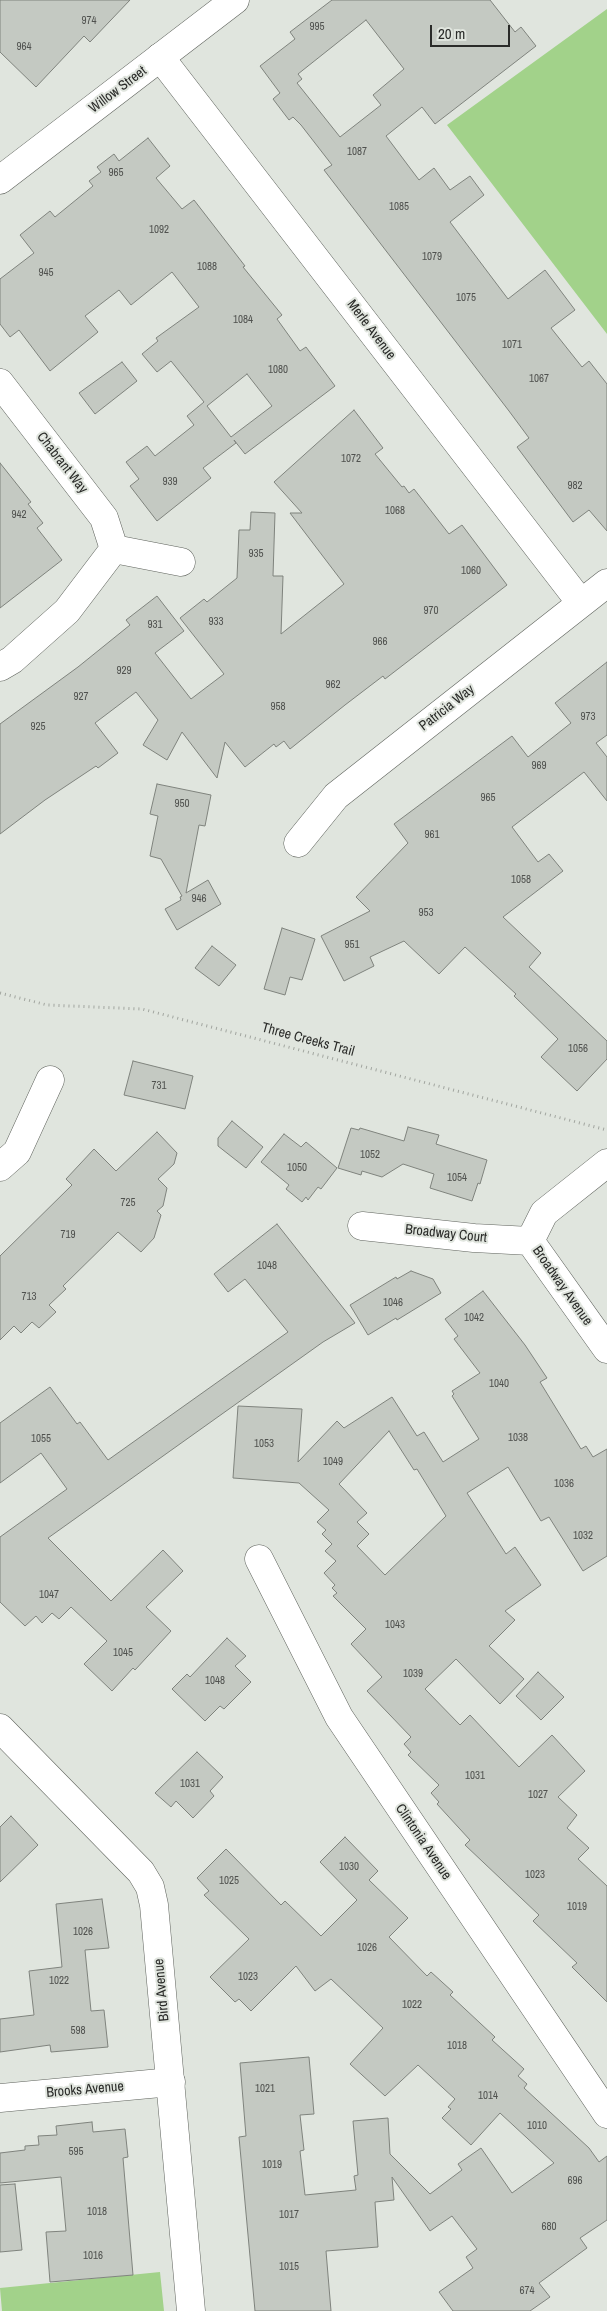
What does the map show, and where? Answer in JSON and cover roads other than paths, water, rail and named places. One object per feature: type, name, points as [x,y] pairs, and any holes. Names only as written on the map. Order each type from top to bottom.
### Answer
[{"type":"street","name":"Willow Street","points":[[0,180],[235,0]]},
{"type":"street","name":"Merle Avenue","points":[[160,57],[581,603]]},
{"type":"street","name":"Chabrant Way","points":[[0,383],[104,518],[114,549]]},
{"type":"street","points":[[0,667],[12,660],[67,611],[114,549],[181,562]]},
{"type":"street","name":"Patricia Way","points":[[298,844],[336,796],[607,583]]},
{"type":"street","points":[[0,1167],[17,1152],[50,1080]]},
{"type":"street","name":"Broadway Avenue","points":[[607,1163],[544,1213],[530,1241],[607,1349]]},
{"type":"street","name":"Broadway Court","points":[[362,1226],[474,1238],[530,1241]]},
{"type":"street","name":"Clintonia Avenue","points":[[259,1558],[339,1717],[607,2114]]},
{"type":"street","name":"Bird Avenue","points":[[0,1728],[141,1872],[150,1887],[154,1905],[191,2311]]},
{"type":"street","name":"Brooks Avenue","points":[[0,2098],[171,2082]]}]
